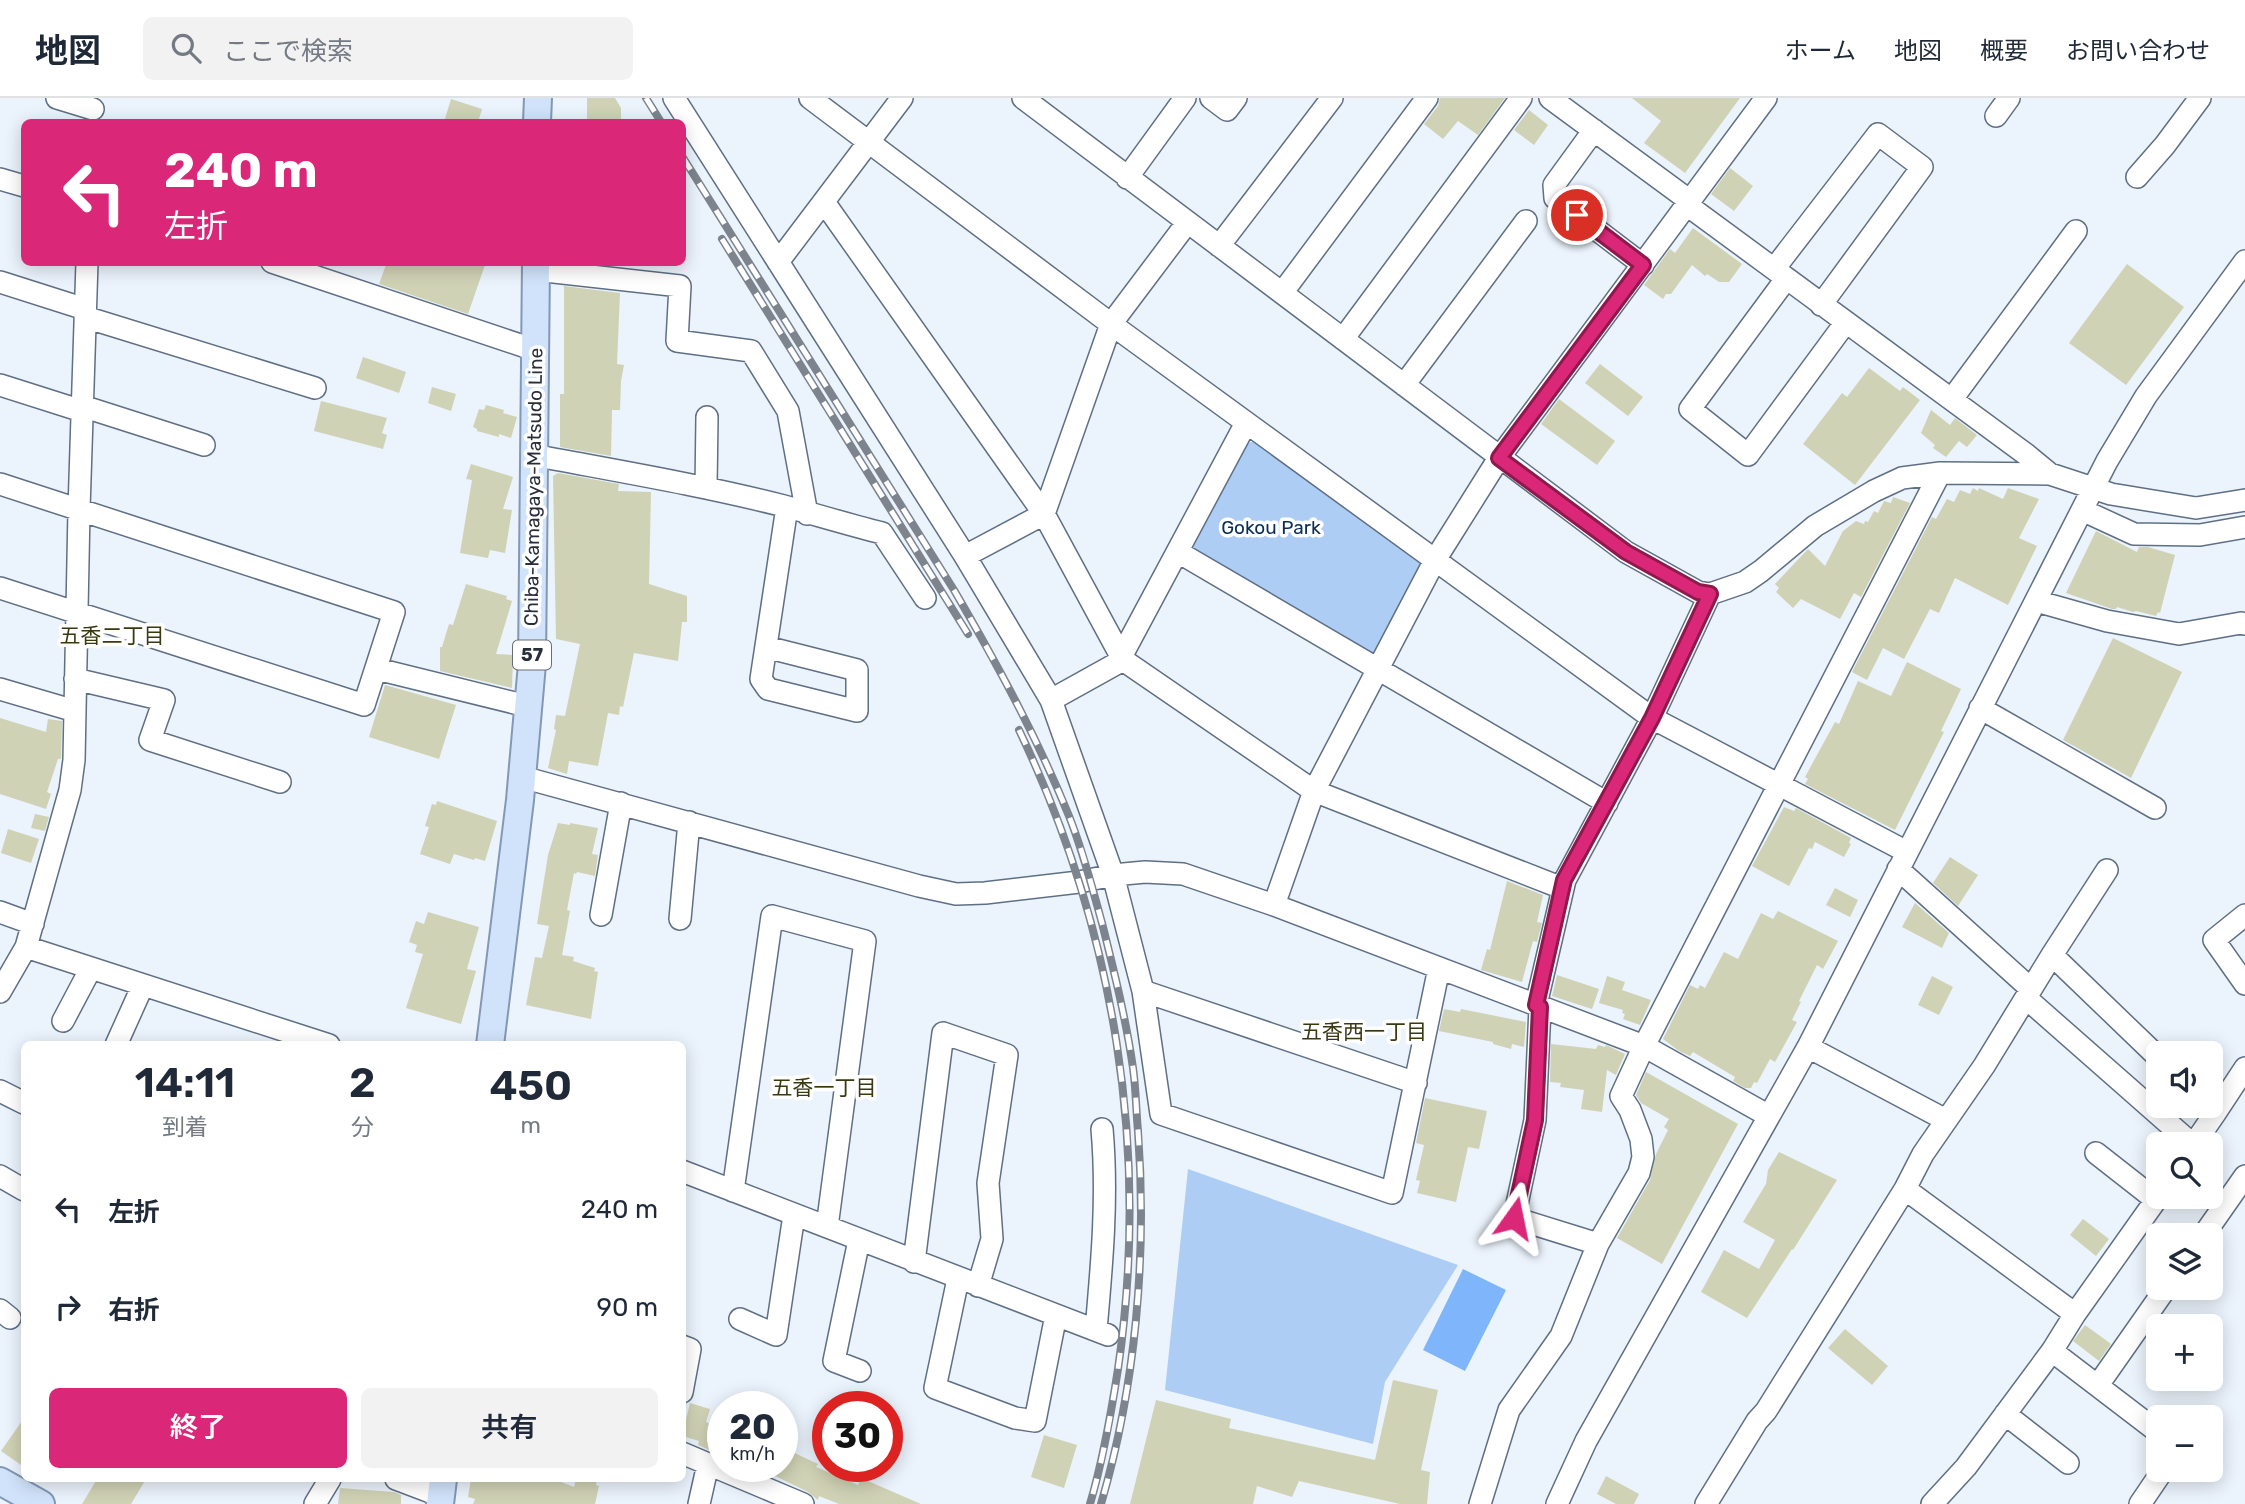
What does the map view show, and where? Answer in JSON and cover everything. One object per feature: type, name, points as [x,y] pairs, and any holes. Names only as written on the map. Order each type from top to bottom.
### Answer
[{"type":"main road","points":[[537,119],[538,98]]},
{"type":"main road","name":"Chiba-Kamagaya-Matsudo Line","points":[[490,1041],[522,777],[532,664],[536,266]]},
{"type":"main road","points":[[2,1485],[41,1504]]},
{"type":"street","points":[[57,98],[93,110]]},
{"type":"street","points":[[674,98],[965,556],[1051,700],[1113,875],[1143,991],[1161,1114],[1392,1193],[1438,968]]},
{"type":"street","points":[[810,98],[1111,324],[1652,718],[1779,785],[1903,860],[2028,993],[2180,1132]]},
{"type":"street","points":[[778,262],[902,98]]},
{"type":"street","points":[[1023,98],[1626,552],[1698,592],[1710,594],[1745,582],[1815,526],[1874,491],[1902,478],[1940,473],[2050,474],[2111,494],[2196,508],[2238,501],[2245,483]]},
{"type":"street","points":[[1126,178],[1185,98]]},
{"type":"street","points":[[1211,98],[1227,110],[1236,98]]},
{"type":"street","points":[[1219,246],[1332,98]]},
{"type":"street","points":[[1282,293],[1427,98]]},
{"type":"street","points":[[1343,339],[1521,98]]},
{"type":"street","points":[[1549,98],[1821,305],[1952,399],[2050,474]]},
{"type":"street","points":[[1274,905],[1314,791],[1435,560],[1499,458],[1766,98]]},
{"type":"street","points":[[1996,116],[2008,98]]},
{"type":"street","points":[[2137,177],[2200,98]]},
{"type":"street","points":[[1594,130],[1554,185],[1555,198],[1643,265]]},
{"type":"street","points":[[1821,305],[1922,167],[1878,134],[1690,409],[1748,455],[1846,322]]},
{"type":"street","points":[[0,179],[21,185]]},
{"type":"street","points":[[824,202],[1045,514],[1122,659],[1314,791],[1562,888]]},
{"type":"street","points":[[1404,385],[1526,221]]},
{"type":"street","points":[[965,556],[1045,514],[1111,324],[1187,223]]},
{"type":"street","points":[[1952,399],[2076,231]]},
{"type":"street","points":[[1557,1504],[1586,1441],[1808,1047],[2107,461],[2146,396],[2245,261]]},
{"type":"street","points":[[0,992],[26,947],[70,790],[74,760],[87,266]]},
{"type":"street","points":[[284,266],[534,350]]},
{"type":"street","points":[[536,266],[680,286],[677,341],[751,351],[788,411],[797,510],[766,647],[761,679],[768,689],[857,711],[857,670],[766,647]]},
{"type":"street","points":[[0,282],[85,313],[315,388]]},
{"type":"street","points":[[0,385],[204,445]]},
{"type":"street","points":[[706,488],[707,417]]},
{"type":"street","points":[[1051,700],[1122,659],[1246,422]]},
{"type":"street","points":[[533,455],[706,488],[882,533],[925,598]]},
{"type":"street","points":[[1480,1504],[1509,1410],[1561,1336],[1598,1244],[1639,1173],[1643,1157],[1642,1139],[1621,1096],[1644,1046],[1940,473]]},
{"type":"street","points":[[0,484],[394,612],[364,705],[0,587]]},
{"type":"street","points":[[2082,510],[2134,534],[2200,536],[2245,527]]},
{"type":"street","points":[[1178,552],[1607,803]]},
{"type":"street","points":[[1598,1244],[1514,1218],[1535,1120],[1538,1006],[1562,888],[1652,718],[1710,594]]},
{"type":"street","points":[[2036,601],[2107,621],[2179,634],[2245,624]]},
{"type":"street","points":[[377,669],[527,706]]},
{"type":"street","points":[[75,679],[164,700],[150,740],[280,782]]},
{"type":"street","points":[[0,689],[75,711]]},
{"type":"street","points":[[1980,708],[2155,808]]},
{"type":"street","points":[[522,777],[956,894],[985,893],[1145,872],[1183,874],[1274,905],[1644,1046],[1769,1115]]},
{"type":"street","points":[[601,915],[621,803]]},
{"type":"street","points":[[680,919],[689,822]]},
{"type":"street","points":[[1706,1504],[1905,1189],[1923,1154],[1983,1066],[2108,870]]},
{"type":"street","points":[[0,912],[33,924]]},
{"type":"street","points":[[2245,915],[2214,940],[2245,984]]},
{"type":"street","points":[[733,1191],[772,916],[865,941],[827,1227]]},
{"type":"street","points":[[26,947],[143,985],[285,1038],[304,1041]]},
{"type":"street","points":[[2052,956],[2146,1046]]},
{"type":"street","points":[[63,1021],[90,968]]},
{"type":"street","points":[[118,1041],[143,985]]},
{"type":"street","points":[[1143,991],[1416,1083]]},
{"type":"street","points":[[914,1262],[943,1033],[1006,1055],[988,1183],[992,1240],[968,1282],[935,1388],[1004,1414],[1035,1421],[1056,1315]]},
{"type":"street","points":[[1808,1047],[1946,1120]]},
{"type":"street","points":[[2223,1096],[2245,1068]]},
{"type":"street","points":[[0,1091],[21,1102]]},
{"type":"street","points":[[686,1173],[1102,1332],[1105,1170],[1102,1129]]},
{"type":"street","points":[[2096,1153],[2146,1190]]},
{"type":"street","points":[[0,1176],[21,1188]]},
{"type":"street","points":[[2212,1223],[2245,1176]]},
{"type":"street","points":[[1905,1189],[2075,1314]]},
{"type":"street","points":[[1932,1504],[1966,1467],[2052,1351],[2149,1209]]},
{"type":"street","points":[[740,1319],[776,1335],[794,1215]]},
{"type":"street","points":[[859,1240],[834,1361],[860,1371]]},
{"type":"street","points":[[2098,1385],[2158,1300]]},
{"type":"street","points":[[686,1348],[690,1349],[686,1370]]},
{"type":"street","points":[[2052,1351],[2146,1423]]},
{"type":"street","points":[[2005,1414],[2068,1463]]},
{"type":"street","points":[[686,1455],[707,1464]]},
{"type":"street","points":[[699,1504],[707,1468]]},
{"type":"street","points":[[315,1504],[328,1482]]},
{"type":"street","points":[[406,1482],[442,1493]]},
{"type":"street","points":[[751,1482],[803,1504]]},
{"type":"street","points":[[2140,1504],[2155,1482]]},
{"type":"green space","name":"Gokou Park","points":[[1257,441],[1419,558],[1421,571],[1377,654],[1367,655],[1188,549],[1247,443]]},
{"type":"green space","points":[[1188,1169],[1458,1265],[1385,1382],[1373,1444],[1165,1390]]},
{"type":"water","points":[[1463,1269],[1506,1290],[1465,1371],[1423,1350]]},
{"type":"building","points":[[587,98],[615,98],[621,108],[621,119],[587,119]]},
{"type":"building","points":[[1440,98],[1505,98],[1478,135],[1458,121],[1443,139],[1424,124],[1438,106]]},
{"type":"building","points":[[1632,98],[1740,98],[1685,173],[1644,143],[1661,121]]},
{"type":"building","points":[[451,99],[482,109],[479,119],[445,119]]},
{"type":"building","points":[[1529,110],[1548,125],[1534,145],[1514,130]]},
{"type":"building","points":[[1730,168],[1753,186],[1734,211],[1711,194]]},
{"type":"building","points":[[1693,228],[1742,264],[1729,282],[1719,282],[1707,274],[1705,276],[1692,265],[1671,294],[1666,294],[1663,299],[1644,285],[1670,249],[1675,253]]},
{"type":"building","points":[[2127,264],[2184,307],[2126,385],[2069,343]]},
{"type":"building","points":[[386,266],[485,266],[468,314],[379,284]]},
{"type":"building","points":[[564,286],[620,293],[617,364],[624,365],[620,410],[612,410],[611,456],[560,447],[560,394],[564,394]]},
{"type":"building","points":[[363,357],[406,372],[399,393],[356,378]]},
{"type":"building","points":[[1600,364],[1643,397],[1628,416],[1585,383]]},
{"type":"building","points":[[1869,368],[1900,391],[1903,387],[1920,400],[1855,485],[1803,444],[1842,393],[1847,397]]},
{"type":"building","points":[[432,387],[456,394],[451,411],[428,403]]},
{"type":"building","points":[[1559,399],[1615,441],[1597,465],[1541,424]]},
{"type":"building","points":[[321,401],[387,418],[382,433],[387,435],[383,449],[314,431]]},
{"type":"building","points":[[486,405],[517,417],[511,438],[477,431],[473,427],[479,409],[484,410]]},
{"type":"building","points":[[1931,410],[1950,425],[1955,418],[1977,435],[1967,447],[1959,441],[1946,457],[1933,448],[1935,445],[1921,433]]},
{"type":"building","points":[[471,464],[513,477],[503,509],[512,510],[505,553],[490,550],[488,558],[460,553],[472,480],[466,479]]},
{"type":"building","points":[[558,473],[619,484],[618,491],[651,492],[649,584],[687,596],[687,622],[682,622],[678,661],[634,653],[623,707],[620,706],[619,715],[608,713],[598,766],[569,761],[567,774],[548,768],[556,730],[556,715],[565,716],[580,644],[556,639],[553,476]]},
{"type":"building","points":[[1973,488],[2003,499],[2008,488],[2039,499],[2019,538],[2037,546],[2008,605],[1955,578],[1939,613],[1930,609],[1904,659],[1883,648],[1867,680],[1852,672],[1932,517],[1936,519],[1947,499],[1954,502],[1960,490],[1970,494]]},
{"type":"building","points":[[1893,497],[1910,503],[1861,597],[1854,593],[1840,619],[1801,599],[1793,608],[1776,592],[1779,588],[1775,584],[1808,549],[1825,566],[1843,531],[1856,521],[1864,524],[1865,521],[1868,522],[1874,511],[1878,513],[1884,501],[1891,503]]},
{"type":"building","points":[[2096,531],[2137,552],[2139,547],[2148,547],[2175,555],[2160,613],[2156,616],[2117,607],[2112,609],[2066,593]]},
{"type":"building","points":[[466,584],[507,596],[506,599],[512,601],[496,654],[513,655],[512,688],[440,671],[440,647],[449,624],[453,625]]},
{"type":"building","points":[[2113,638],[2182,672],[2131,778],[2063,740]]},
{"type":"building","points":[[1907,662],[1961,689],[1941,731],[1944,732],[1895,830],[1805,784],[1808,779],[1805,777],[1835,722],[1839,724],[1858,681],[1891,696]]},
{"type":"building","points":[[385,685],[456,705],[439,759],[369,737]]},
{"type":"building","points":[[0,718],[46,732],[48,719],[62,721],[61,759],[58,759],[47,792],[51,794],[46,809],[0,794]]},
{"type":"building","points":[[437,801],[497,821],[485,861],[454,854],[450,864],[420,854],[429,827],[425,826],[432,804],[436,805]]},
{"type":"building","points":[[1784,807],[1794,811],[1796,808],[1851,838],[1844,857],[1815,842],[1812,849],[1809,848],[1789,886],[1752,866]]},
{"type":"building","points":[[35,814],[49,817],[45,831],[31,828]]},
{"type":"building","points":[[558,823],[598,828],[592,854],[598,855],[595,876],[574,873],[562,955],[574,957],[573,961],[595,968],[594,971],[598,972],[591,1019],[526,1005],[535,957],[542,958],[549,926],[537,924],[548,855]]},
{"type":"building","points":[[8,829],[39,839],[31,863],[1,853]]},
{"type":"building","points":[[1950,857],[1978,875],[1958,906],[1933,883]]},
{"type":"building","points":[[1507,881],[1543,895],[1537,922],[1542,923],[1537,942],[1533,941],[1522,982],[1481,970],[1487,949],[1490,950]]},
{"type":"building","points":[[1835,888],[1858,900],[1850,917],[1826,905]]},
{"type":"building","points":[[1915,903],[1949,933],[1942,948],[1902,927]]},
{"type":"building","points":[[1778,911],[1838,941],[1823,969],[1817,965],[1792,1020],[1797,1022],[1775,1062],[1770,1059],[1757,1083],[1754,1082],[1751,1088],[1745,1088],[1733,1081],[1735,1077],[1693,1052],[1690,1056],[1679,1051],[1663,1039],[1690,985],[1698,989],[1700,985],[1705,988],[1724,952],[1738,959],[1761,913],[1773,919]]},
{"type":"building","points":[[428,912],[479,927],[467,969],[476,971],[461,1024],[406,1008],[423,954],[415,952],[417,945],[409,942],[416,921],[424,924]]},
{"type":"building","points":[[1557,975],[1599,989],[1592,1009],[1552,996]]},
{"type":"building","points":[[1607,976],[1625,982],[1622,990],[1651,1000],[1640,1025],[1623,1019],[1623,1010],[1599,1003]]},
{"type":"building","points":[[1932,976],[1953,987],[1939,1015],[1918,1005]]},
{"type":"building","points":[[1444,1009],[1460,1012],[1461,1009],[1526,1022],[1524,1047],[1512,1044],[1511,1049],[1493,1042],[1439,1031]]},
{"type":"building","points":[[1551,1044],[1596,1049],[1598,1045],[1606,1045],[1625,1054],[1616,1075],[1607,1070],[1602,1112],[1581,1109],[1584,1090],[1560,1087],[1561,1083],[1550,1082]]},
{"type":"building","points":[[1646,1072],[1738,1124],[1662,1264],[1617,1238],[1650,1180],[1656,1154],[1668,1130],[1664,1127],[1669,1119],[1641,1103],[1636,1095]]},
{"type":"building","points":[[1425,1098],[1487,1111],[1479,1149],[1468,1147],[1456,1202],[1417,1193],[1420,1181],[1416,1180],[1424,1145],[1416,1143]]},
{"type":"building","points":[[1779,1152],[1837,1180],[1747,1318],[1701,1292],[1724,1250],[1759,1269],[1775,1240],[1743,1222],[1766,1184],[1768,1170]]},
{"type":"building","points":[[2083,1219],[2109,1239],[2096,1256],[2070,1235]]},
{"type":"building","points":[[2085,1325],[2111,1344],[2099,1361],[2073,1341]]},
{"type":"building","points":[[1845,1329],[1888,1366],[1872,1385],[1828,1348]]},
{"type":"building","points":[[1393,1380],[1438,1390],[1421,1470],[1430,1472],[1427,1504],[1400,1504],[1299,1481],[1292,1497],[1257,1486],[1253,1504],[1130,1504],[1156,1400],[1231,1419],[1229,1428],[1375,1460]]},
{"type":"building","points":[[690,1403],[707,1408],[707,1449],[698,1445],[699,1441],[686,1437]]},
{"type":"building","points":[[21,1422],[21,1465],[1,1451]]},
{"type":"building","points":[[1044,1435],[1077,1445],[1064,1488],[1031,1477]]},
{"type":"building","points":[[798,1455],[812,1461],[812,1482],[851,1482],[858,1485],[859,1482],[870,1482],[921,1504],[839,1504],[819,1496],[818,1500],[788,1482],[798,1482]]},
{"type":"building","points":[[1606,1476],[1639,1494],[1634,1504],[1616,1504],[1597,1494]]},
{"type":"building","points":[[95,1482],[144,1482],[131,1504],[82,1504]]},
{"type":"building","points":[[470,1482],[561,1482],[574,1487],[575,1482],[596,1482],[599,1486],[595,1504],[473,1504],[475,1499],[468,1497]]},
{"type":"building","points":[[340,1488],[394,1492],[401,1495],[401,1504],[338,1504]]},
{"type":"railway","points":[[646,98],[659,119]]},
{"type":"railway","points":[[686,162],[954,590],[1016,701],[1044,758],[1083,856],[1111,959],[1130,1050],[1135,1084],[1140,1178],[1141,1225],[1136,1319],[1123,1413],[1101,1504]]},
{"type":"railway","points":[[722,239],[968,634]]},
{"type":"railway","points":[[1019,730],[1052,806],[1079,883],[1101,962],[1116,1042],[1126,1123],[1130,1205],[1127,1287],[1118,1369],[1103,1454],[1090,1504]]},
{"type":"district","name":"五香二丁目","points":[[112,636]]},
{"type":"district","name":"五香西一丁目","points":[[1364,1032]]},
{"type":"district","name":"五香一丁目","points":[[824,1088]]},
{"type":"route","points":[[1514,1218],[1535,1120],[1540,1007],[1536,1005],[1564,880],[1652,718],[1710,594],[1698,592],[1626,552],[1499,458],[1643,265],[1577,215]]}]
